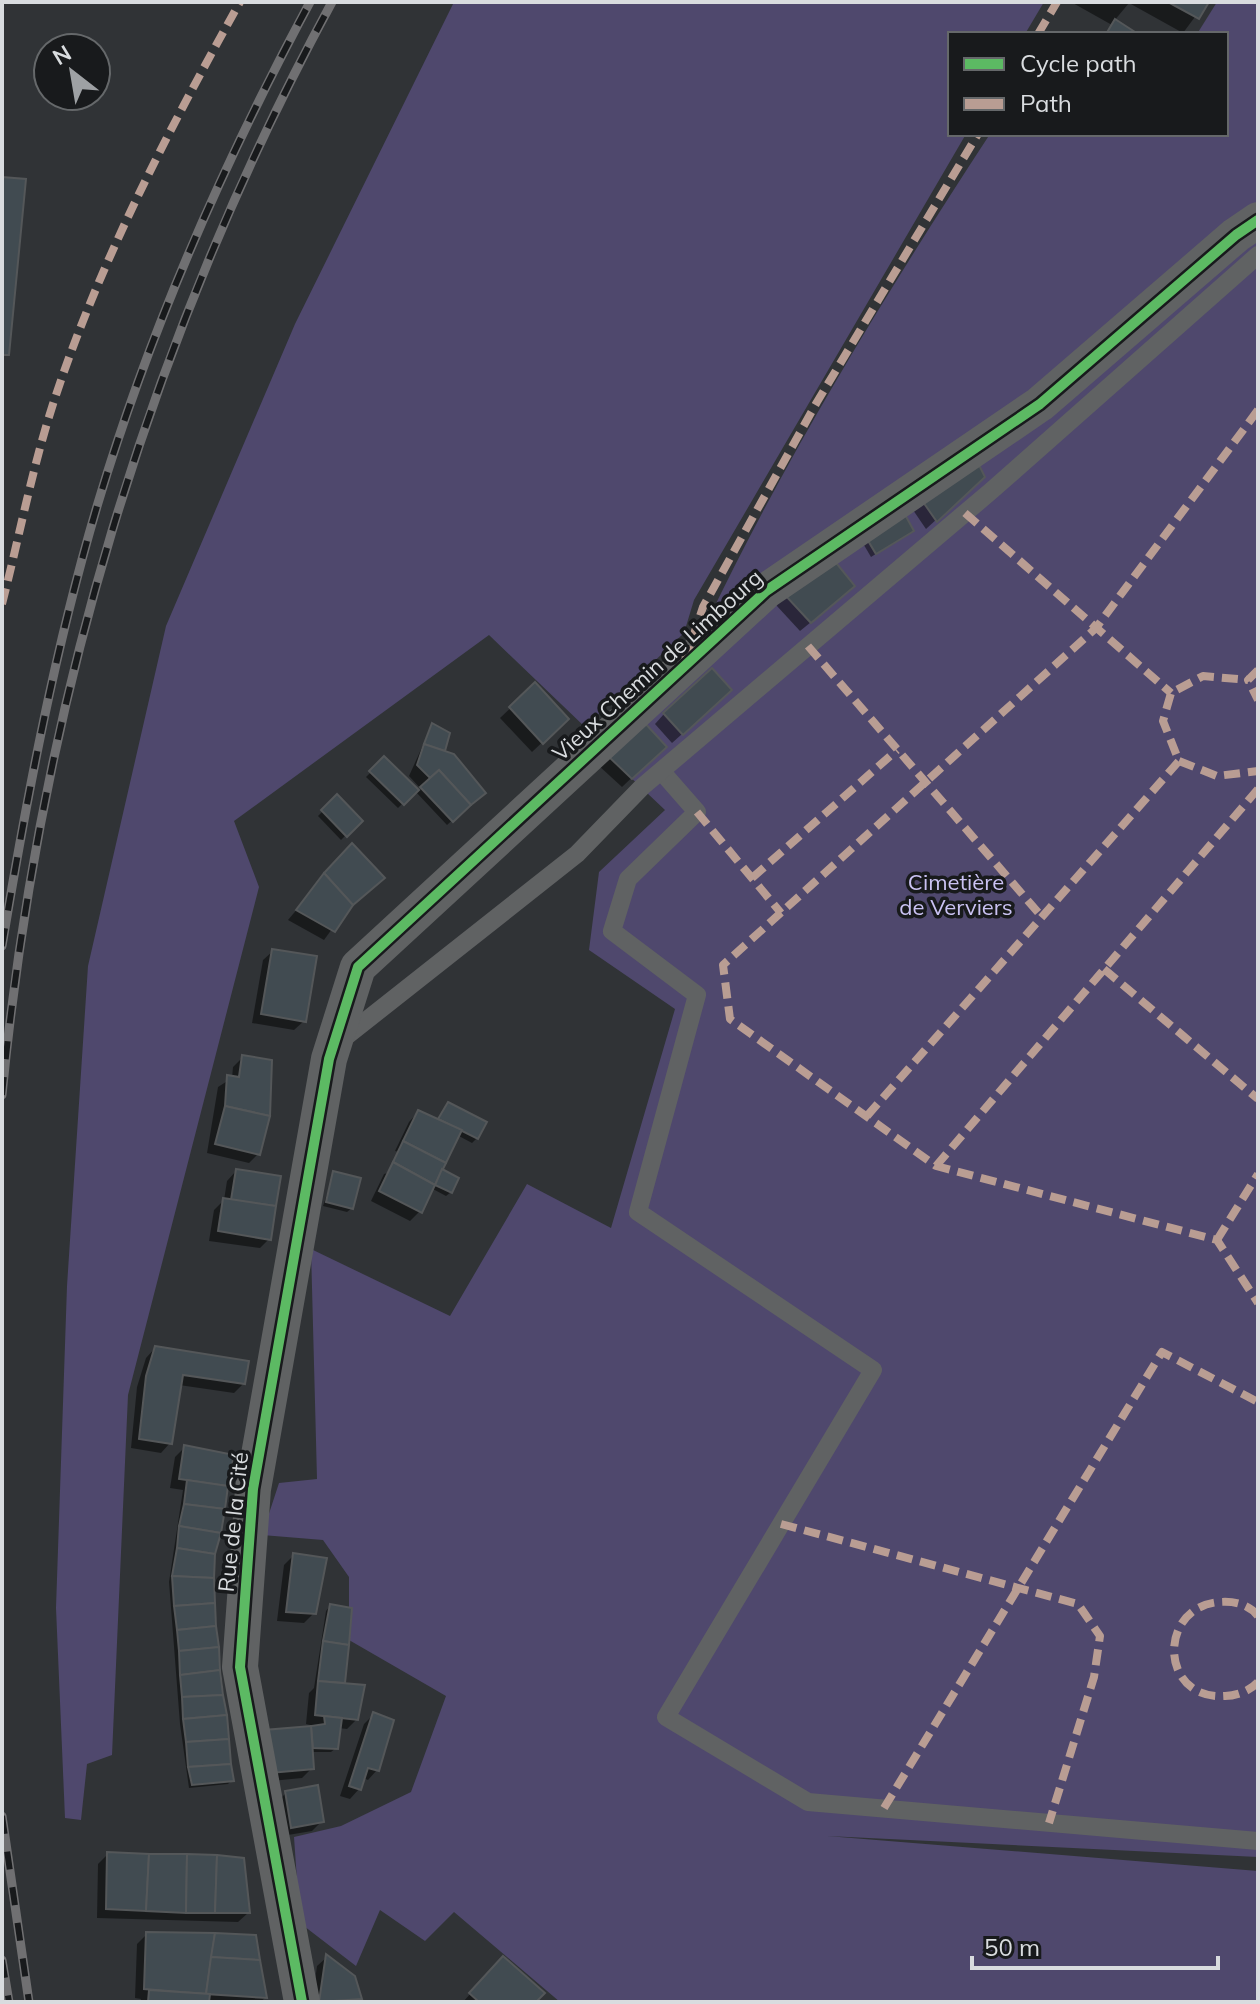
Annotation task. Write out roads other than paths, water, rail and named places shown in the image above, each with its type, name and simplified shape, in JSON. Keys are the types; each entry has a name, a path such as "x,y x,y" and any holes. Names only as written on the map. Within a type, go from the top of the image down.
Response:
{"street":[{"name":"Vieux Chemin de Limbourg","path":"334,1046 358,967 766,591 1040,404 1236,235 1258,220"},
{"name":"Rue de la Cité","path":"302,2002 240,1667 253,1489 334,1046"}],"lane":[{"path":"334,1046 577,854 642,787 991,491 1258,255"},
{"path":"662,772 697,812 628,879 612,931 697,995 638,1212 873,1370 666,1717 808,1802 1258,1841"}],"railway":[{"path":"2,946 55,667 98,503 119,438 191,247 248,123 310,2"},
{"path":"2,1095 19,952 43,810 74,670 112,532 156,396 208,262 267,131 332,2"},
{"path":"2,1816 29,2002"},
{"path":"2,1960 9,2002"}],"park label":[{"name":"Cimetière de Verviers","path":"956,894"}]}
